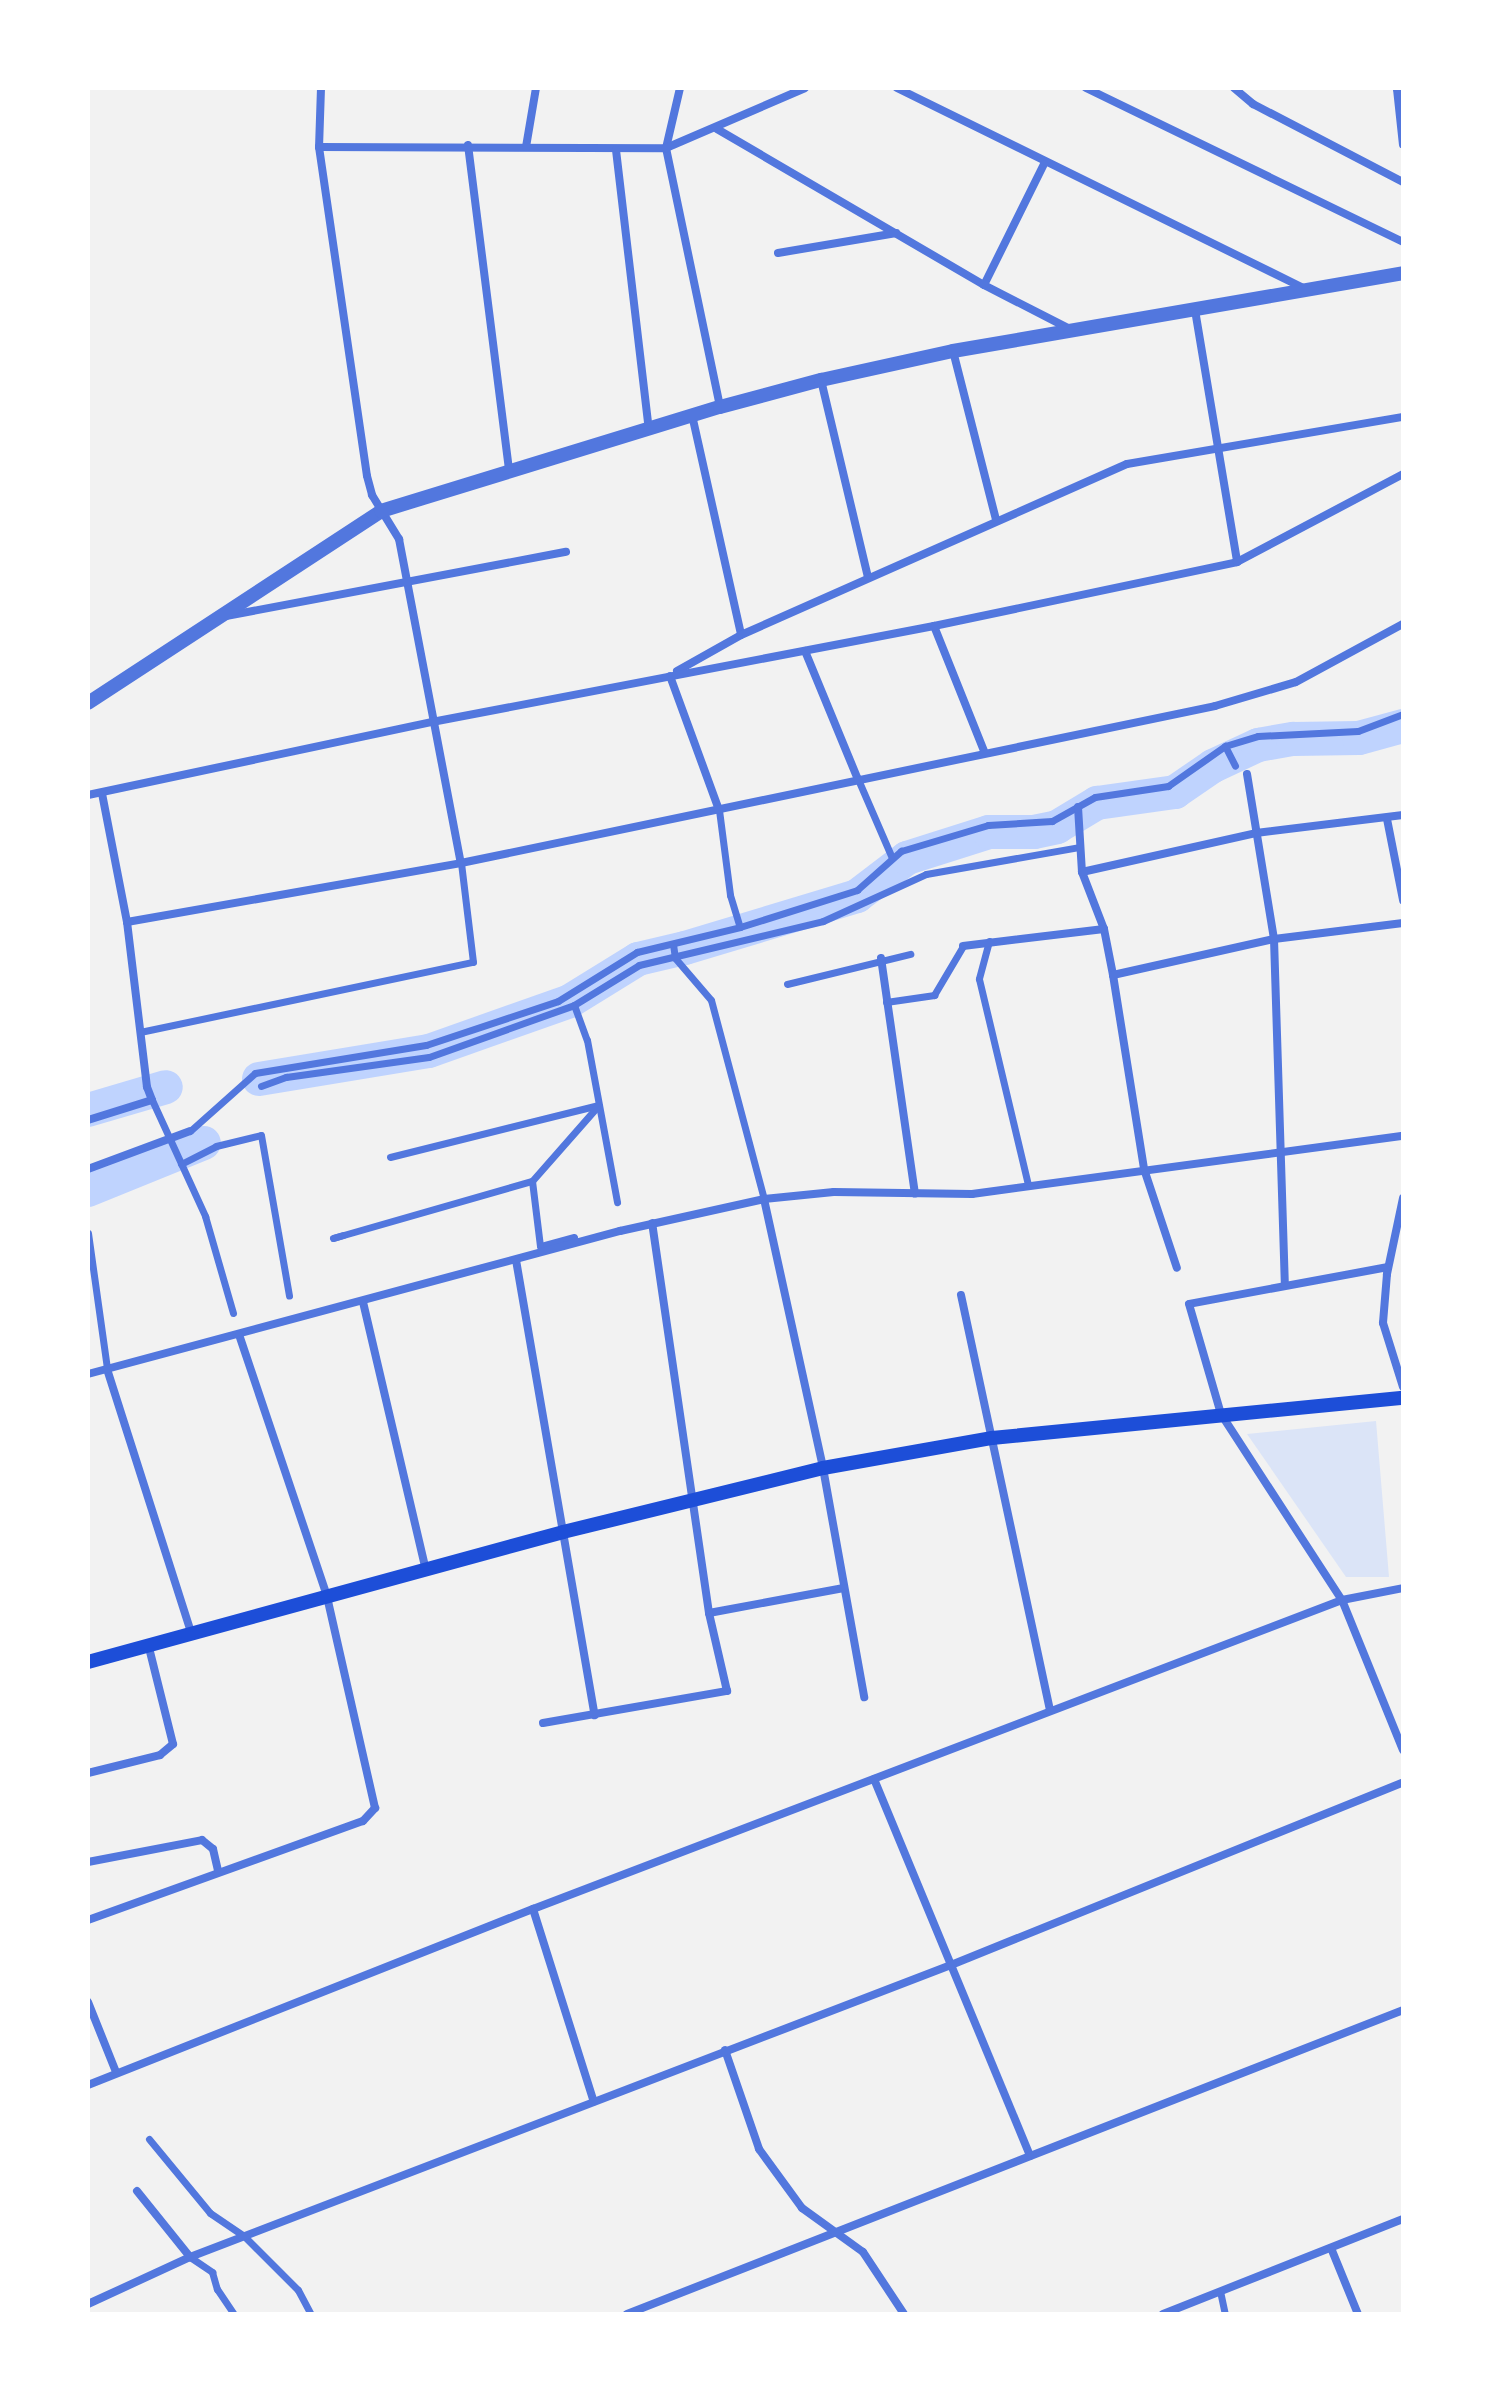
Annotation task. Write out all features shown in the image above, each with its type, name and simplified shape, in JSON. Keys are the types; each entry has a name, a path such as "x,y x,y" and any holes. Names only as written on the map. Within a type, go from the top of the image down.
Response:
{"main road":[{"path":"88,1662 563,1532 823,1468 992,1438 1403,1398"}],"street":[{"path":"140,1032 473,962 461,863 399,539 381,511 367,476 319,147 321,88"},
{"path":"526,147 536,88"},
{"path":"680,88 666,148 720,407"},
{"path":"319,147 468,145 616,150 666,148 717,129 805,88"},
{"path":"897,88 1044,164 1307,290"},
{"path":"1086,88 1403,242"},
{"path":"1234,88 1253,104 1403,182"},
{"path":"1400,88 1403,145"},
{"path":"717,129 984,285 1073,331"},
{"path":"468,145 509,471"},
{"path":"616,150 649,429"},
{"path":"984,285 1044,164"},
{"path":"778,253 897,233"},
{"path":"88,703 381,511 692,415 821,380 953,351 1403,273"},
{"path":"1195,310 1237,562"},
{"path":"953,351 996,520"},
{"path":"821,380 868,577"},
{"path":"692,415 741,635"},
{"path":"670,676 741,635 1127,464 1403,417"},
{"path":"88,795 432,722 934,626 1237,562 1403,474"},
{"path":"221,617 566,552"},
{"path":"127,922 461,863 1257,695 1296,682 1403,624"},
{"path":"934,626 984,751"},
{"path":"805,651 892,858"},
{"path":"670,676 719,810 730,895 739,924"},
{"path":"88,1169 171,1145 255,1073 426,1045 558,1001 637,952 740,927 857,890 901,851 988,825 1052,821 1095,797 1168,786 1225,746 1258,736 1358,731 1403,714"},
{"path":"1225,746 1235,766"},
{"path":"1247,774 1274,939 1285,1285"},
{"path":"102,793 127,922 147,1087 205,1216 233,1313"},
{"path":"1078,807 1082,872 1104,929 1144,1169 1177,1268"},
{"path":"1082,872 1256,833 1403,815"},
{"path":"1387,819 1403,900"},
{"path":"261,1086 286,1077 429,1057 574,1005 639,965 823,921 926,874 1079,847"},
{"path":"1113,975 1274,939 1403,923"},
{"path":"886,1002 934,995 963,946 1104,929"},
{"path":"989,941 979,979 1028,1185"},
{"path":"673,944 675,958 711,1000 764,1199 823,1468 864,1697"},
{"path":"787,984 881,958 910,954"},
{"path":"881,958 915,1194"},
{"path":"574,1005 587,1040 617,1202"},
{"path":"531,1010 536,1019"},
{"path":"285,1067 286,1077"},
{"path":"88,1120 152,1100"},
{"path":"390,1157 599,1105"},
{"path":"343,1235 532,1181 599,1105"},
{"path":"181,1164 216,1146 261,1135 289,1296"},
{"path":"88,1374 652,1223 764,1199 834,1192 972,1194 1282,1149 1403,1136"},
{"path":"532,1181 540,1246 574,1237"},
{"path":"1403,1198 1388,1267 1383,1323 1403,1387"},
{"path":"543,1723 727,1691 709,1613 652,1223"},
{"path":"88,1233 107,1369 191,1633"},
{"path":"516,1260 595,1715"},
{"path":"1388,1267 1189,1304 1221,1414 1342,1600 1402,1746"},
{"path":"961,1295 1050,1711"},
{"path":"363,1302 426,1570"},
{"path":"88,1920 363,1821 375,1808 327,1596 239,1335"},
{"path":"709,1613 844,1588"},
{"path":"88,2085 533,1909 1342,1600 1403,1588"},
{"path":"88,1773 160,1755 173,1744 148,1644"},
{"path":"874,1779 1030,2156"},
{"path":"88,2304 190,2257 951,1965 1403,1782"},
{"path":"88,1862 202,1840 213,1849 218,1871"},
{"path":"533,1909 594,2102"},
{"path":"88,2002 116,2072"},
{"path":"627,2314 1403,2010"},
{"path":"725,2050 759,2149 802,2208 863,2252 904,2314"},
{"path":"149,2139 210,2213 244,2236 298,2290 311,2314"},
{"path":"137,2191 190,2257 212,2272 217,2289 234,2314"},
{"path":"1163,2314 1403,2219"},
{"path":"1331,2248 1358,2314"},
{"path":"1220,2291 1225,2314"}],"shaded area":[{"path":"1376,1421 1389,1577 1346,1577 1247,1434"}],"waterway":[{"path":"259,1079 429,1051 570,1001 638,959 685,948 857,896 907,858 989,832 1034,832 1057,827 1097,803 1175,792 1213,766 1258,745 1293,739 1359,738 1403,726"},
{"path":"88,1110 166,1087"},
{"path":"88,1190 204,1143"}]}
